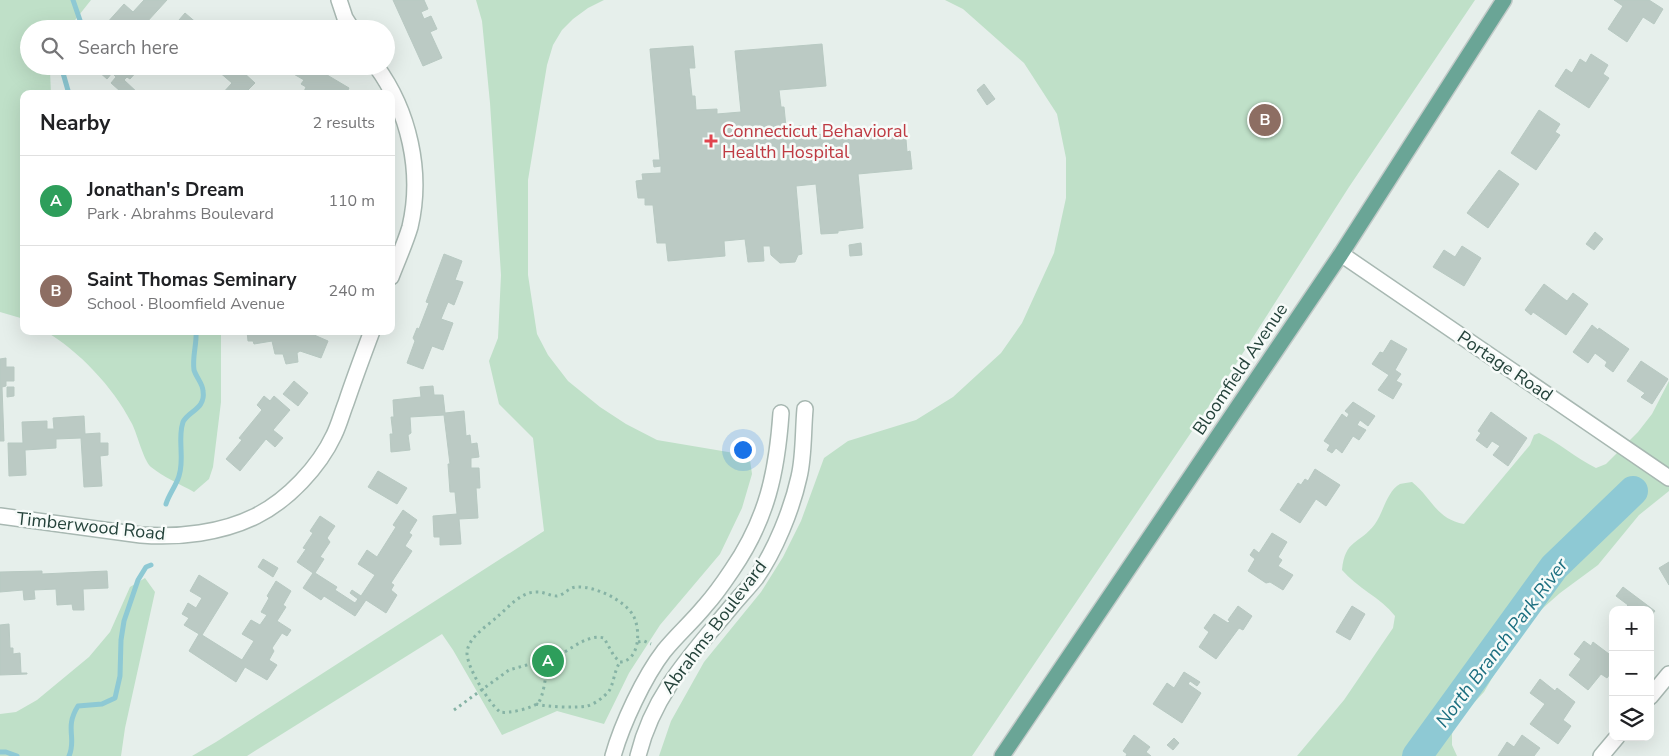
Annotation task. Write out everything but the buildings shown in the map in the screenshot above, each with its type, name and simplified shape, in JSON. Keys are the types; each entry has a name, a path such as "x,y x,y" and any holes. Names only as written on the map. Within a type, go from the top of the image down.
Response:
{"main road":[{"name":"Bloomfield Avenue","path":"1002,756 1341,254 1504,0"}],"street":[{"path":"339,0 346,20"},
{"path":"383,75 391,90"},
{"path":"395,98 411,145 415,175 410,227 395,266"},
{"name":"Portage Road","path":"1341,254 1669,478"},
{"name":"Timberwood Road","path":"0,516 141,535 162,536 208,532 256,516 300,482 322,455 334,435 371,335"},
{"name":"Abrahms Boulevard","path":"638,756 649,721 673,677 756,577 773,547 787,514 799,476 805,409"},
{"name":"Abrahms Boulevard","path":"613,756 623,725 650,672 663,653 706,606 734,568 757,527 768,496 778,455 781,413"},
{"path":"1651,696 1669,674"},
{"path":"1602,756 1614,741"}],"path":[{"path":"546,674 540,699 536,704 513,712 503,713 494,708 483,690 470,667 467,651 469,644 506,608 521,596 531,592 557,596 574,587 580,587 605,594 623,604 633,615 638,642 631,658 625,662 620,662"},
{"path":"561,654 590,638 604,638 614,656 620,662"},
{"path":"638,642 652,644"},
{"path":"544,646 555,647 561,654 562,664 552,674 546,674 538,670 534,663 535,652 544,646"},
{"path":"536,704 546,707 586,706 594,703 609,690 614,673 620,662"},
{"path":"454,710 509,670 534,663"}],"green space":[{"path":"0,0 91,0 75,20 20,20 20,75 50,75 51,90 20,90 20,318 0,312"},
{"path":"476,0 604,0 588,8 562,30 553,45 547,65 528,180 528,275 537,334 548,355 568,381 600,407 626,424 657,440 740,454 750,460 752,474 742,508 720,554 660,625 629,673 604,724 557,711 502,735 442,634 247,756 192,756 544,531 533,438 499,404 489,361 498,338 501,275 490,103 482,21"},
{"path":"945,0 1475,0 1349,187 1209,406 972,756 659,756 671,721 704,662 761,592 783,557 801,521 824,458 848,441 916,420 953,397 1001,353 1022,323 1054,253 1066,198 1066,158 1057,114 1024,63 963,9"},
{"path":"52,335 221,335 221,402 213,467 209,479 194,492 151,467 145,458 131,422 115,396 82,359"},
{"path":"1669,381 1669,491 1639,515 1598,565 1560,593 1534,616 1502,661 1484,692 1455,723 1452,745 1457,756 1297,756 1344,700 1393,628 1395,616 1389,609 1354,582 1342,570 1346,553 1375,524 1388,497 1396,487 1400,484 1412,482 1447,518 1464,524 1530,445 1534,435 1539,433 1596,468 1606,464 1638,432 1652,414"},
{"path":"145,578 155,592 125,728 121,756 0,756 0,714 16,712 37,700 89,657 110,632 130,587"}],"waterway":[{"path":"73,0 80,20"},
{"path":"64,75 68,90"},
{"path":"166,504 178,480 181,469 181,429 183,422 199,406 203,397 203,388 194,370 196,335"},
{"name":"North Branch Park River","path":"1417,756 1554,567 1633,491"},
{"path":"69,756 72,744 72,721 78,706 102,704 115,698 120,676 121,640 124,621 138,580 146,567 151,565"},
{"path":"0,752 17,756"}],"place":[{"name":"Saint Thomas Seminary","path":"1265,120"},
{"name":"Connecticut Behavioral Health Hospital","path":"711,141"},
{"name":"Jonathan's Dream","path":"548,661"}]}
